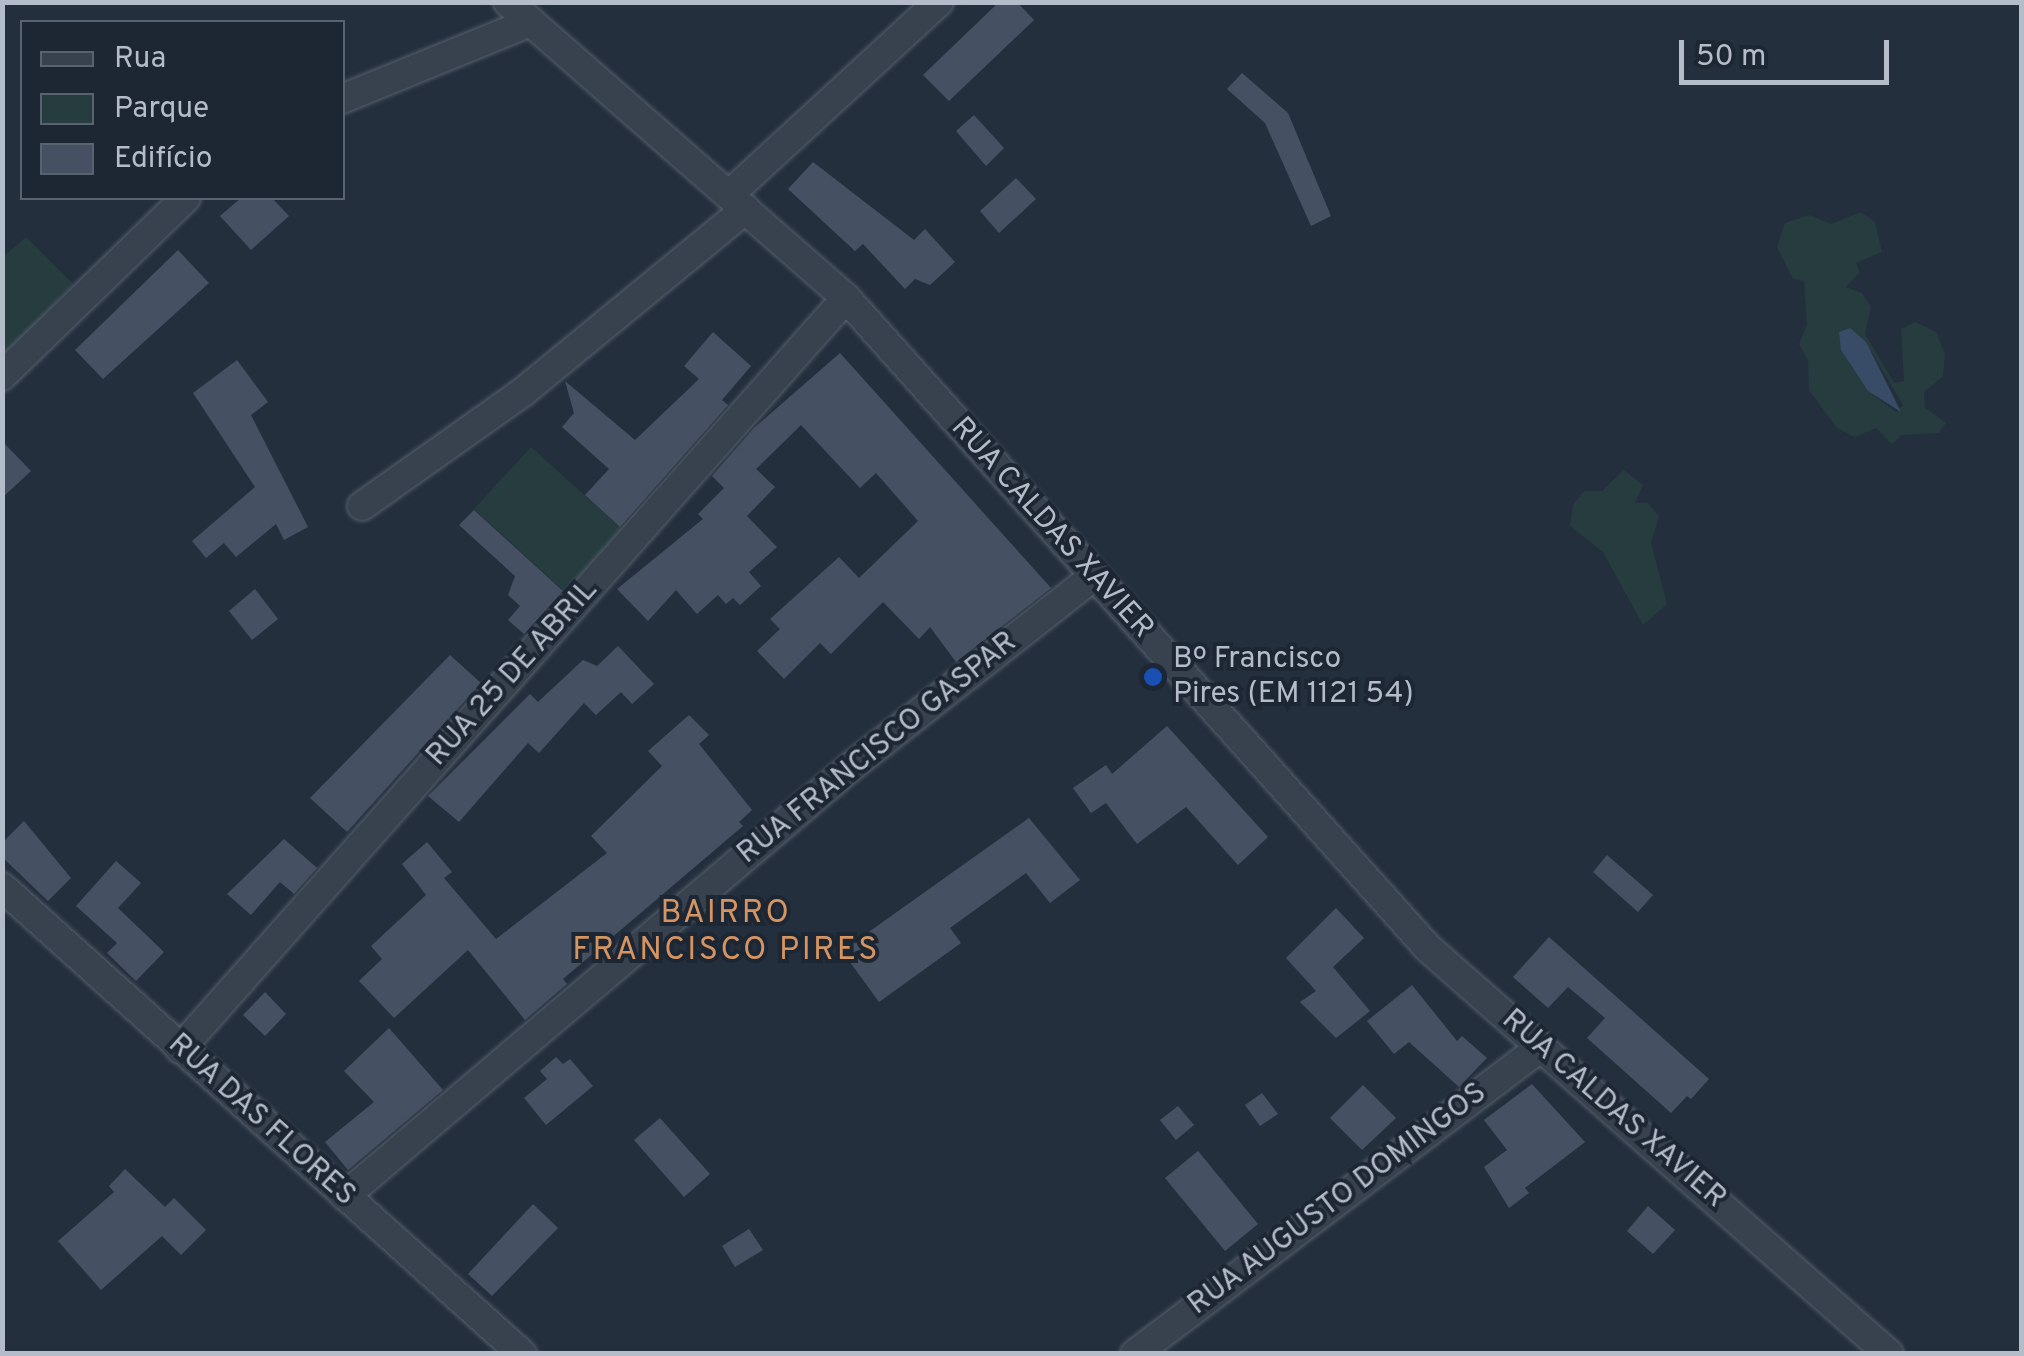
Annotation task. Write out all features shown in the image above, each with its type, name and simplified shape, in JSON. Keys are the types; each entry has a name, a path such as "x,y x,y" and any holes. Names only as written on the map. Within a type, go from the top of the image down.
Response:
{"street":[{"name":"RUA CALDAS XAVIER","path":"508,2 846,298 1428,948 1889,1354"},
{"path":"362,506 524,392 738,202 939,2"},
{"path":"345,98 531,22"},
{"path":"2,376 184,200"},
{"name":"RUA 25 DE ABRIL","path":"180,1050 846,298"},
{"name":"RUA FRANCISCO GASPAR","path":"345,1196 852,766 1092,577"},
{"name":"RUA DAS FLORES","path":"2,888 522,1354"},
{"name":"RUA AUGUSTO DOMINGOS","path":"1136,1354 1540,1047"}],"green space":[{"path":"1861,212 1875,222 1882,252 1856,263 1860,272 1846,287 1862,293 1871,307 1865,334 1894,383 1904,381 1901,329 1915,322 1936,332 1945,354 1943,376 1924,392 1925,408 1946,423 1939,433 1902,435 1892,444 1876,428 1855,437 1837,428 1809,390 1808,360 1799,344 1807,324 1804,281 1793,279 1777,247 1785,223 1809,215 1831,224","holes":["1870,349 1903,405 1896,412 1868,391 1847,355"]},
{"path":"26,237 73,284 3,358 2,258"},
{"path":"531,447 622,529 565,592 474,509"},
{"path":"1624,470 1643,485 1635,503 1648,503 1659,516 1651,543 1667,604 1643,625 1603,552 1570,526 1573,505 1584,491 1602,491"}],"water":[{"path":"1850,328 1866,342 1901,412 1868,391 1841,350 1839,332"}],"building":[{"path":"999,2 1017,2 1034,20 949,101 923,75"},
{"path":"1242,73 1288,113 1331,216 1311,226 1265,123 1227,89"},
{"path":"974,115 1004,148 986,166 956,131"},
{"path":"813,162 914,240 925,229 955,262 930,285 915,279 905,289 863,244 855,251 788,189"},
{"path":"1016,178 1036,199 999,233 980,211"},
{"path":"239,200 274,200 289,216 251,250 220,216"},
{"path":"178,250 209,283 103,379 75,350"},
{"path":"713,332 751,366 722,400 728,405 620,527 585,495 609,469 562,427 574,413 565,381 635,440 699,379 684,366"},
{"path":"840,353 1051,588 956,662 930,627 919,639 883,602 831,654 820,643 784,679 757,651 780,629 770,619 839,557 859,578 918,521 876,473 860,488 801,425 756,469 775,487 747,516 777,547 749,572 761,586 740,605 733,598 726,604 718,595 697,614 676,590 648,621 617,589 703,519 698,514 724,488 712,476 754,428"},
{"path":"237,360 268,402 251,415 308,527 284,540 276,524 236,557 224,543 206,558 192,541 255,487 193,393"},
{"path":"2,441 31,471 2,498"},
{"path":"474,510 563,591 524,634 508,620 520,606 508,595 515,576 459,525"},
{"path":"255,589 278,619 252,640 229,611"},
{"path":"618,646 654,684 632,704 621,692 596,715 584,703 539,753 528,743 459,822 428,796 530,694 538,702 583,660 597,666"},
{"path":"450,655 481,683 347,832 310,798"},
{"path":"689,715 709,735 699,744 752,810 739,822 743,826 563,979 567,984 525,1020 468,950 394,1018 359,981 382,959 371,946 426,895 402,864 427,842 452,872 444,878 496,939 607,853 591,836 662,766 648,751"},
{"path":"1167,726 1268,837 1238,865 1186,807 1137,844 1106,803 1091,813 1073,788 1106,765 1112,774"},
{"path":"1029,818 1080,880 1050,903 1026,873 950,928 961,943 879,1002 842,951"},
{"path":"24,821 71,878 48,901 2,857 2,843"},
{"path":"284,839 317,868 294,894 280,882 251,915 227,894"},
{"path":"1607,855 1653,895 1638,912 1593,872"},
{"path":"116,861 141,883 118,908 164,952 136,981 107,953 117,943 76,906"},
{"path":"1336,908 1364,938 1333,967 1370,1011 1336,1038 1300,1002 1316,991 1286,958"},
{"path":"1549,937 1709,1079 1691,1099 1687,1096 1671,1113 1587,1038 1605,1018 1568,987 1548,1008 1513,977"},
{"path":"1412,985 1457,1041 1462,1036 1487,1058 1459,1087 1409,1042 1394,1054 1367,1021"},
{"path":"265,992 286,1014 265,1036 243,1015"},
{"path":"389,1028 443,1090 348,1170 325,1142 374,1102 344,1071"},
{"path":"556,1057 563,1064 570,1059 593,1086 546,1125 524,1098 547,1079 540,1071"},
{"path":"1532,1084 1585,1142 1525,1188 1529,1193 1509,1208 1484,1167 1507,1150 1484,1120"},
{"path":"1363,1085 1396,1118 1362,1150 1330,1118"},
{"path":"1262,1093 1278,1114 1260,1126 1245,1105"},
{"path":"1178,1106 1194,1125 1176,1140 1160,1120"},
{"path":"660,1118 710,1174 684,1197 634,1140"},
{"path":"1198,1151 1258,1224 1225,1251 1165,1178"},
{"path":"125,1169 165,1207 174,1198 206,1230 181,1255 162,1236 101,1290 58,1241 114,1192 109,1186"},
{"path":"533,1204 558,1228 492,1296 468,1274"},
{"path":"1648,1206 1675,1230 1653,1254 1627,1231"},
{"path":"749,1229 763,1250 735,1267 722,1246"}],"place":[{"name":"Bº Francisco Pires (EM 1121 54)","path":"1153,677"}],"district":[{"name":"BAIRRO FRANCISCO PIRES","path":"726,934"}]}
